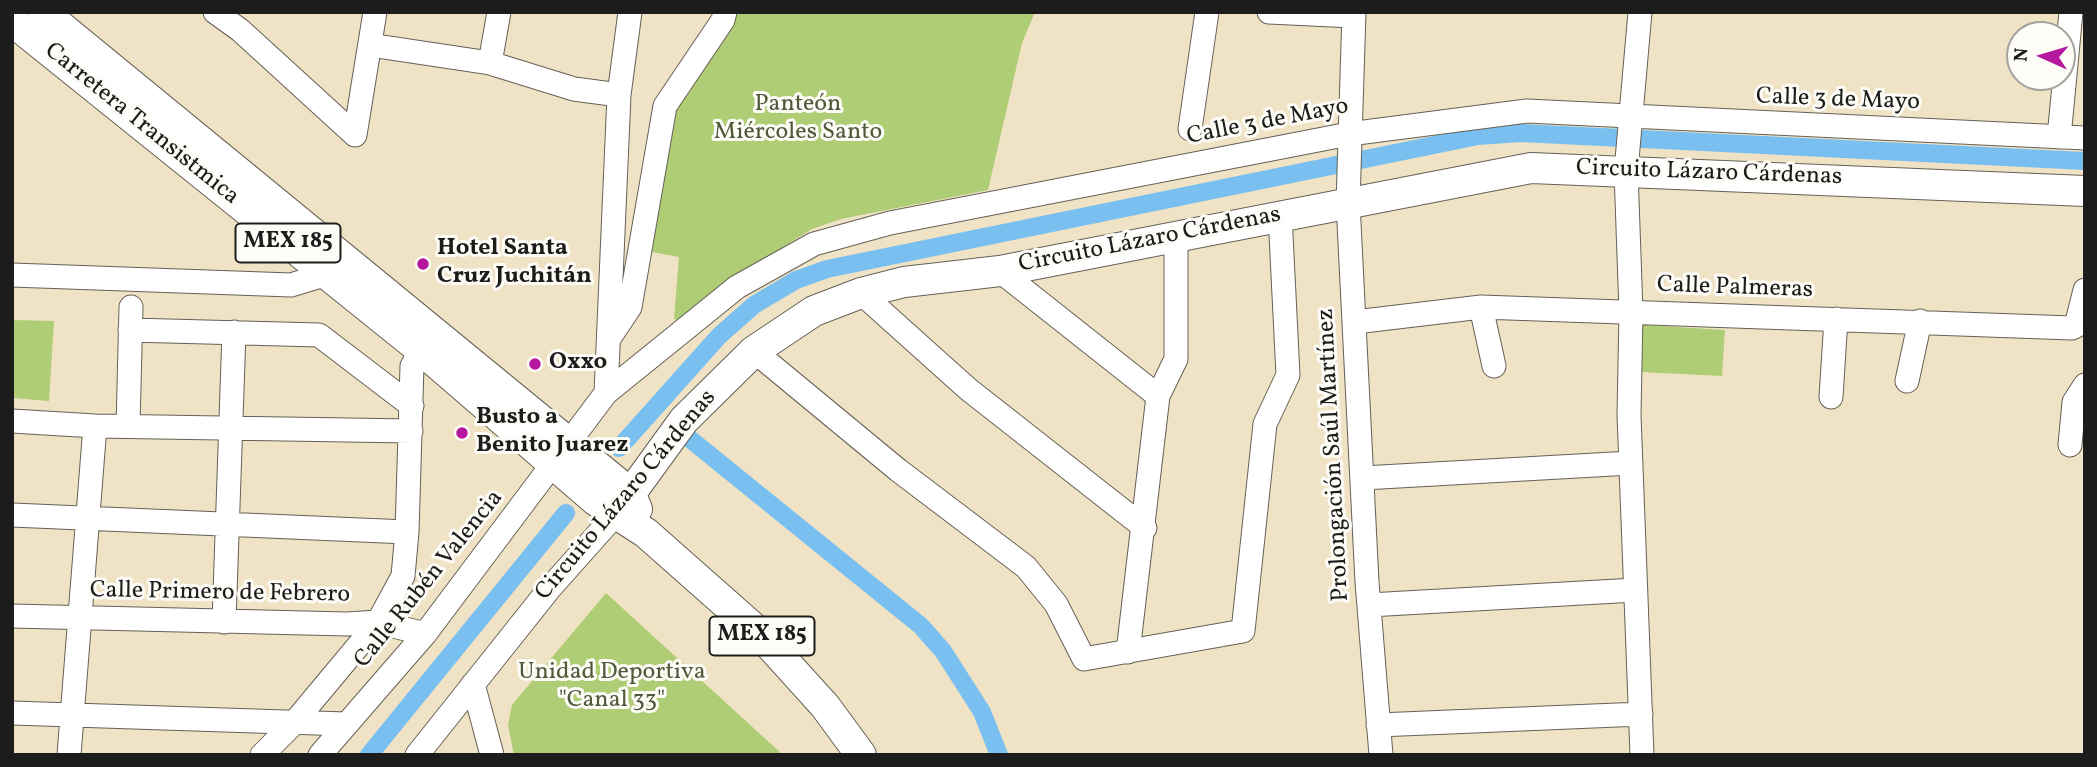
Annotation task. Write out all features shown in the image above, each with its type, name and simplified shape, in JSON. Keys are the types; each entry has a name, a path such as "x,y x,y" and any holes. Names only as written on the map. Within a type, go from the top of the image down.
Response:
{"main road":[{"name":"Carretera Transistmica","path":"12,21 59,28 564,457"},
{"name":"Carretera Transistmica","path":"59,28 327,274 426,341"},
{"name":"Circuito Lázaro Cárdenas","path":"613,497 754,351 814,311 860,293 904,282 1000,271 1280,215 1348,190 1531,168 1627,165 2085,191"},
{"name":"MEX 185","path":"564,457 613,497 646,533 758,632 825,706 861,755"}],"street":[{"path":"215,12 242,21 355,135 375,12"},
{"path":"490,63 499,12"},
{"path":"606,393 619,95 630,12"},
{"path":"610,337 630,307 665,106 723,20 725,12"},
{"path":"1190,129 1207,12"},
{"path":"1269,12 1354,14"},
{"path":"1640,12 1627,165 1631,463 1642,755"},
{"path":"2059,137 2071,12"},
{"name":"Prolongación Saúl Martínez","path":"1354,14 1348,190 1368,605 1381,755"},
{"path":"370,45 490,63 574,89 619,95"},
{"name":"Calle 3 de Mayo","path":"564,457 606,393 737,287 814,244 890,223 1527,111 1630,123 2085,138"},
{"path":"754,351 898,470 1026,567 1056,604 1084,659 1243,631 1265,424 1288,375 1280,215"},
{"path":"1128,652 1145,528 1158,396 1175,359 1176,234"},
{"path":"1000,271 1158,396"},
{"path":"12,275 292,285 327,274"},
{"name":"Calle Palmeras","path":"1355,322 1481,307 2072,328 2076,326 2085,290"},
{"path":"860,293 968,389 1145,528"},
{"path":"1481,307 1493,366"},
{"path":"128,426 130,319 234,332 319,335 412,406"},
{"path":"1831,397 1836,319"},
{"path":"1907,381 1920,321"},
{"path":"224,622 233,428 234,332"},
{"path":"262,755 293,724 378,622 403,576 407,532 412,366 426,341"},
{"path":"2070,445 2074,402 2085,385"},
{"path":"12,421 95,426 411,431"},
{"path":"69,755 95,426"},
{"name":"Calle Rubén Valencia","path":"320,755 425,634 564,457"},
{"path":"1363,478 1631,463"},
{"name":"Circuito Lázaro Cárdenas","path":"417,755 550,588 613,497"},
{"path":"12,515 407,532"},
{"path":"1368,605 1635,590"},
{"name":"Calle Primero de Febrero","path":"12,616 224,622 378,622 425,634"},
{"path":"473,684 492,755"},
{"path":"12,713 346,724"},
{"path":"1378,725 1641,714"}],"green space":[{"name":"Panteón Miércoles Santo","path":"731,12 1035,12 1022,43 988,190 841,219 812,229 767,257 683,321 674,319 679,257 647,251 673,115"},
{"path":"12,320 54,321 49,401 12,398"},
{"path":"1643,325 1725,330 1722,376 1641,372"},
{"name":"Unidad Deportiva \"Canal 33\"","path":"606,593 783,755 514,755 508,725 512,705"}],"waterway":[{"path":"619,448 719,336 754,305 796,280 827,269 1478,136 1521,133 2085,161"},
{"path":"690,439 921,626 943,651 982,712 999,755"},
{"path":"369,755 566,513"}],"place":[{"name":"Hotel Santa Cruz Juchitán","path":"423,264"},
{"name":"Oxxo","path":"535,364"},
{"name":"Busto a Benito Juarez","path":"462,433"}]}
